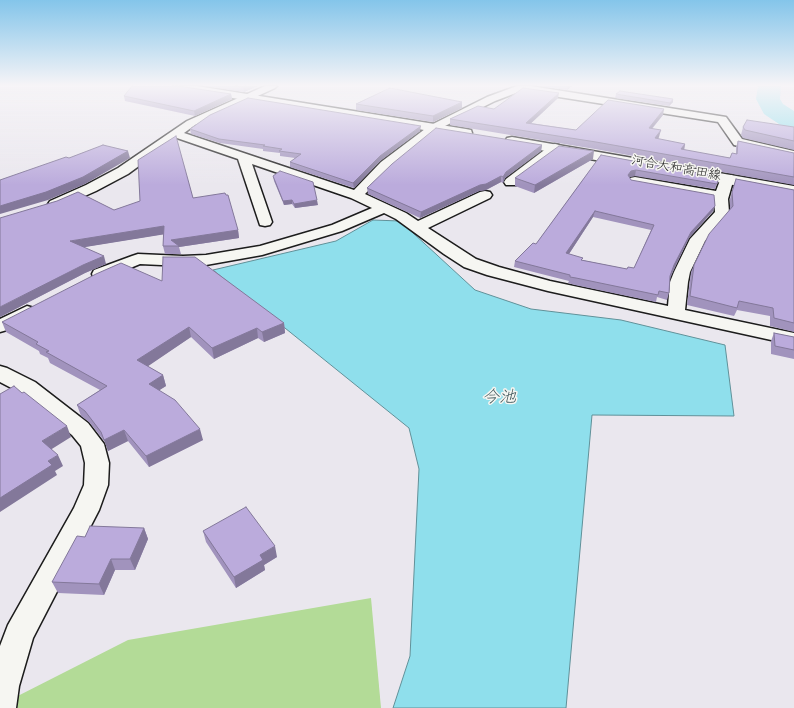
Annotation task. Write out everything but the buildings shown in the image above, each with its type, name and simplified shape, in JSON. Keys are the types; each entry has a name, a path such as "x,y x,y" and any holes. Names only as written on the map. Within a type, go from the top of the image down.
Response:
{"main road":[{"path":"380,119 479,135"},
{"name":"河合大和高田線","path":"502,139 794,191"}],"street":[{"path":"40,208 66,199 123,171 198,119"},
{"path":"356,195 386,165 433,128 451,119"},
{"path":"722,119 738,142 794,155"},
{"path":"176,134 356,195 384,208 418,227 450,251 470,263 493,271 548,286 794,339"},
{"path":"511,182 555,148"},
{"path":"244,158 265,222"},
{"path":"676,313 679,282 682,272 698,238 722,212 722,196 727,178"},
{"path":"635,181 722,196"},
{"path":"418,227 485,195"},
{"path":"85,281 138,259 183,261 206,260 262,250 336,228 384,208"},
{"path":"0,326 8,313 44,303"},
{"path":"0,372 27,388 80,429 92,444 97,463 96,485 86,510 19,635 3,686 0,707"}],"green space":[{"path":"371,598 381,708 0,708 0,705 128,640"}],"water":[{"name":"今池","path":"373,220 400,221 475,290 531,309 621,320 725,345 734,416 592,415 566,708 393,708 410,656 419,469 409,428 213,270 336,241"}],"waterway":[{"path":"789,119 794,122"}]}
